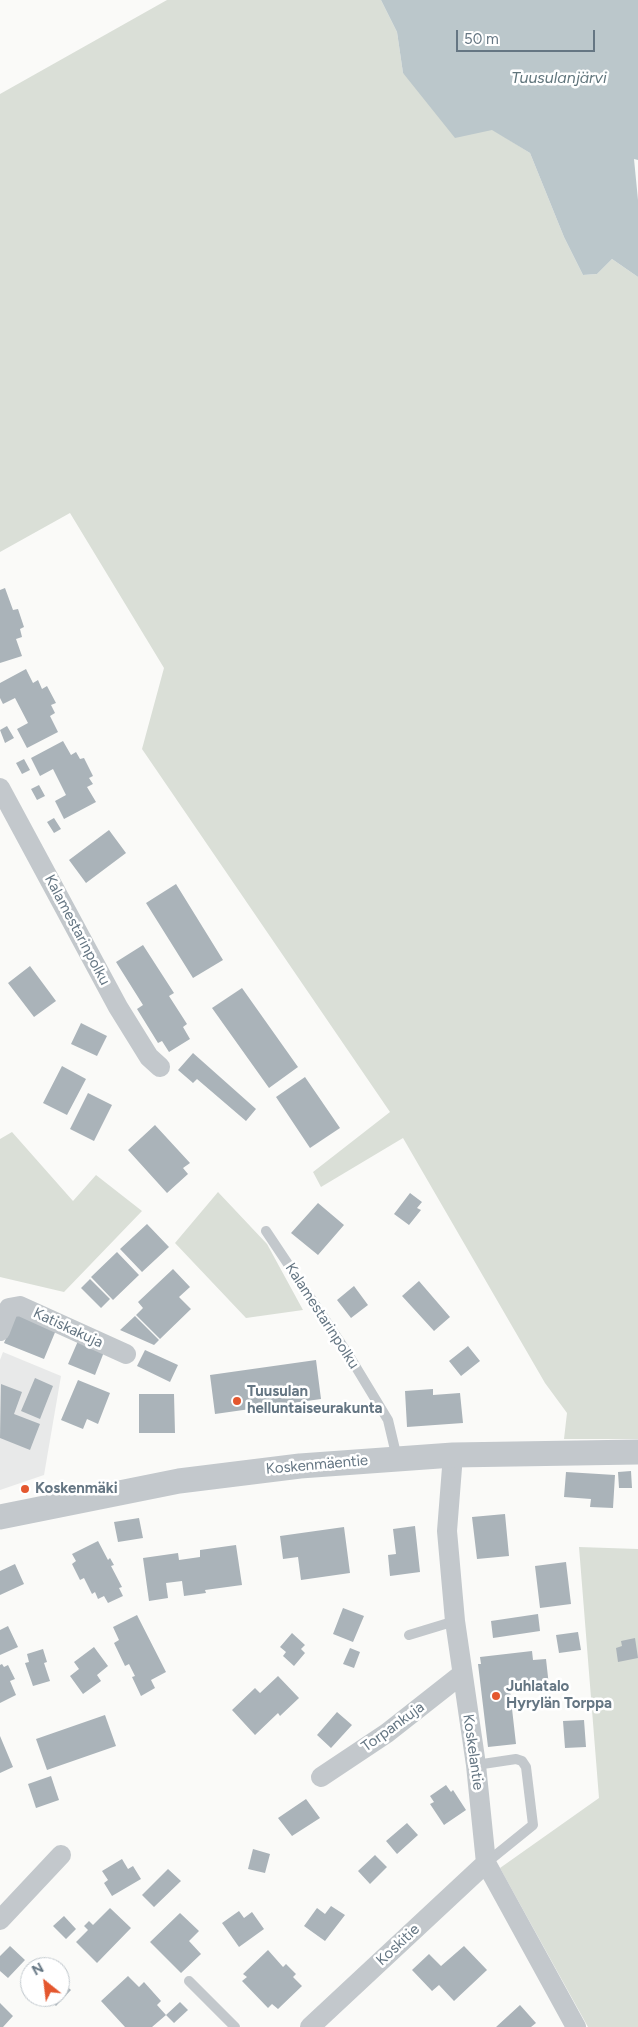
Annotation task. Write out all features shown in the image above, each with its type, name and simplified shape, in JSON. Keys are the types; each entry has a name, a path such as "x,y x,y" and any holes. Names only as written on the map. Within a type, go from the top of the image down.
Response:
{"street":[{"name":"Kalamestarinpolku","path":"0,788 118,1007 150,1057 160,1067"},
{"name":"Katiskakuja","path":"0,1331 9,1308 20,1306 126,1354"},
{"name":"Koskenmäentie","path":"0,1517 188,1480 300,1466 397,1458 638,1452"},
{"name":"Koskelantie","path":"453,1456 447,1531 455,1620 476,1765 486,1863 576,2027"},
{"name":"Torpankuja","path":"321,1777 387,1733 462,1674"},
{"path":"0,1920 61,1855"},
{"name":"Koskitie","path":"310,2027 486,1863"}],"lane":[{"name":"Kalamestarinpolku","path":"266,1231 348,1354 388,1420 397,1458"},
{"path":"409,1635 455,1620"},
{"path":"476,1765 516,1759 522,1761 526,1766 533,1825 486,1863"},
{"path":"189,1981 235,2027"}],"shaded area":[{"path":"167,0 381,0 397,32 403,73 530,153 564,237 583,275 597,274 612,259 638,277 638,1439 564,1439 567,1413 545,1383 403,1138 321,1187 313,1172 390,1112 142,749 164,668 70,513 0,552 0,94"},
{"path":"12,1132 73,1201 96,1175 142,1211 64,1292 0,1277 0,1139"},
{"path":"218,1192 267,1244 303,1310 246,1318 175,1243"},
{"path":"3,1352 61,1376 44,1475 0,1490 0,1360"},
{"path":"579,1547 638,1549 638,2027 588,2027 500,1868 599,1798"}],"water":[{"name":"Tuusulanjärvi","path":"381,0 638,0 638,160 634,159 638,200 638,277 612,259 597,274 583,275 564,237 530,153 492,130 455,138 403,73 397,32"}],"building":[{"path":"5,588 13,610 18,609 24,627 20,629 22,637 16,639 22,656 0,663 0,590"},
{"path":"26,669 33,683 38,680 42,689 47,686 56,703 51,705 55,713 50,716 58,732 27,748 17,729 28,723 15,698 3,704 0,698 0,683"},
{"path":"7,726 14,738 5,743 0,730"},
{"path":"63,741 71,755 76,752 80,759 84,758 93,776 89,778 93,784 87,787 96,802 64,819 55,801 66,795 53,769 40,776 31,758"},
{"path":"24,759 30,770 22,774 16,763"},
{"path":"39,785 45,796 37,800 31,789"},
{"path":"54,818 61,829 54,833 47,822"},
{"path":"109,830 126,853 86,883 69,860"},
{"path":"176,884 223,960 193,978 146,903"},
{"path":"143,945 174,993 169,996 187,1024 183,1027 190,1039 169,1052 162,1041 158,1043 137,1009 143,1005 116,962"},
{"path":"30,966 56,1001 34,1017 8,983"},
{"path":"242,988 298,1067 269,1088 212,1008"},
{"path":"81,1023 107,1036 97,1056 71,1044"},
{"path":"193,1053 256,1109 246,1121 197,1079 193,1083 178,1070"},
{"path":"62,1066 86,1079 67,1115 43,1103"},
{"path":"305,1077 340,1128 310,1148 276,1097"},
{"path":"88,1093 112,1105 94,1141 70,1129"},
{"path":"155,1125 190,1163 183,1168 188,1174 167,1193 128,1150"},
{"path":"410,1193 422,1202 417,1208 421,1210 409,1225 394,1214"},
{"path":"318,1203 344,1225 318,1255 291,1233"},
{"path":"147,1224 169,1247 142,1272 120,1249"},
{"path":"117,1252 139,1275 113,1300 91,1277"},
{"path":"173,1269 190,1287 179,1297 191,1309 160,1339 136,1315 143,1308 138,1302"},
{"path":"90,1279 110,1299 101,1308 81,1288"},
{"path":"419,1281 450,1317 434,1331 402,1296"},
{"path":"354,1286 368,1305 351,1318 337,1300"},
{"path":"16,1314 56,1330 44,1359 4,1343"},
{"path":"135,1316 159,1340 154,1345 120,1330"},
{"path":"78,1341 104,1352 95,1375 68,1364"},
{"path":"468,1346 480,1361 461,1376 449,1361"},
{"path":"145,1350 178,1365 170,1382 137,1366"},
{"path":"316,1360 321,1399 215,1414 210,1375"},
{"path":"35,1378 53,1386 40,1419 21,1411"},
{"path":"78,1380 110,1393 98,1424 87,1419 83,1429 61,1420"},
{"path":"1,1384 22,1392 14,1414 40,1424 30,1450 0,1438"},
{"path":"433,1389 433,1395 460,1393 463,1423 407,1427 405,1391"},
{"path":"139,1394 174,1394 175,1433 139,1433"},
{"path":"631,1471 632,1488 619,1488 618,1472"},
{"path":"566,1472 615,1475 613,1508 590,1507 591,1499 564,1497"},
{"path":"505,1514 509,1556 477,1559 472,1517"},
{"path":"139,1518 143,1538 118,1542 114,1522"},
{"path":"415,1526 420,1572 390,1576 388,1555 396,1554 393,1529"},
{"path":"344,1527 350,1573 301,1580 298,1557 283,1559 280,1536"},
{"path":"98,1541 108,1560 110,1558 114,1565 111,1566 122,1587 119,1588 123,1596 108,1603 104,1596 98,1599 95,1592 92,1594 84,1578 80,1580 72,1564 76,1561 72,1554"},
{"path":"236,1545 242,1585 205,1590 206,1593 184,1596 182,1581 166,1583 168,1598 149,1601 143,1558 178,1553 179,1560 200,1557 200,1550"},
{"path":"566,1562 571,1604 540,1608 535,1566"},
{"path":"15,1564 24,1584 0,1595 0,1571"},
{"path":"343,1608 364,1616 353,1642 333,1634"},
{"path":"538,1614 540,1631 493,1638 491,1621"},
{"path":"137,1615 166,1672 151,1680 155,1688 141,1696 132,1677 135,1676 129,1664 125,1666 114,1643 119,1640 113,1627"},
{"path":"8,1626 18,1647 0,1655 0,1630"},
{"path":"578,1632 581,1650 559,1653 556,1635"},
{"path":"292,1633 305,1645 301,1649 305,1653 294,1666 283,1656 286,1652 280,1647"},
{"path":"635,1638 638,1658 618,1662 616,1648 622,1646 621,1641"},
{"path":"94,1647 108,1666 97,1675 101,1681 83,1694 70,1676 79,1669 74,1662"},
{"path":"350,1648 360,1652 354,1668 343,1664"},
{"path":"43,1649 47,1662 44,1663 50,1681 33,1686 25,1663 29,1662 27,1654"},
{"name":"Juhlatalo Hyrylän Torppa","path":"532,1651 533,1660 546,1659 549,1686 510,1691 516,1744 488,1747 478,1664 481,1664 480,1657"},
{"path":"2,1664 4,1667 8,1665 15,1679 10,1681 16,1695 0,1703 0,1665"},
{"path":"278,1676 299,1698 280,1716 278,1713 255,1735 232,1710 255,1688 260,1693"},
{"path":"337,1712 352,1725 331,1748 317,1735"},
{"path":"105,1715 116,1746 47,1770 36,1739"},
{"path":"584,1720 586,1747 565,1748 563,1721"},
{"path":"0,1736 13,1767 0,1773"},
{"path":"51,1776 59,1800 36,1808 28,1784"},
{"path":"446,1785 451,1792 453,1790 466,1810 444,1825 430,1804 434,1802 430,1796"},
{"path":"306,1799 320,1818 292,1836 278,1818"},
{"path":"407,1823 418,1835 397,1854 386,1841"},
{"path":"253,1849 270,1854 265,1873 248,1869"},
{"path":"375,1855 387,1867 370,1884 358,1871"},
{"path":"122,1859 128,1869 133,1866 141,1879 112,1896 104,1883 108,1880 102,1871"},
{"path":"168,1869 181,1881 154,1907 142,1895"},
{"path":"331,1906 345,1915 325,1941 304,1926 317,1908 325,1914"},
{"path":"110,1908 131,1928 97,1963 76,1942 88,1930 84,1926 89,1921 93,1925"},
{"path":"239,1911 244,1918 252,1912 264,1929 239,1947 222,1923"},
{"path":"180,1913 199,1931 189,1941 201,1954 181,1973 150,1942"},
{"path":"64,1916 76,1929 66,1939 53,1926"},
{"path":"10,1946 22,1957 20,1957 20,1965 8,1978 0,1971 0,1956"},
{"path":"464,1946 487,1970 454,2001 439,1985 432,1991 412,1970 429,1954 441,1966"},
{"path":"268,1950 283,1967 286,1964 296,1974 293,1977 302,1986 278,2009 272,2004 268,2008 242,1981 247,1977 243,1974"},
{"path":"128,1976 139,1987 144,1982 161,2001 157,2005 166,2015 152,2027 125,2027 101,2001"},
{"path":"180,2002 188,2010 174,2023 166,2015"},
{"path":"0,2003 13,2016 3,2027 0,2027"},
{"path":"520,2005 536,2023 531,2027 496,2027"}],"place":[{"name":"Tuusulan helluntaiseurakunta","path":"237,1401"},
{"name":"Koskenmäki","path":"25,1489"},
{"name":"Juhlatalo Hyrylän Torppa","path":"496,1696"}]}
